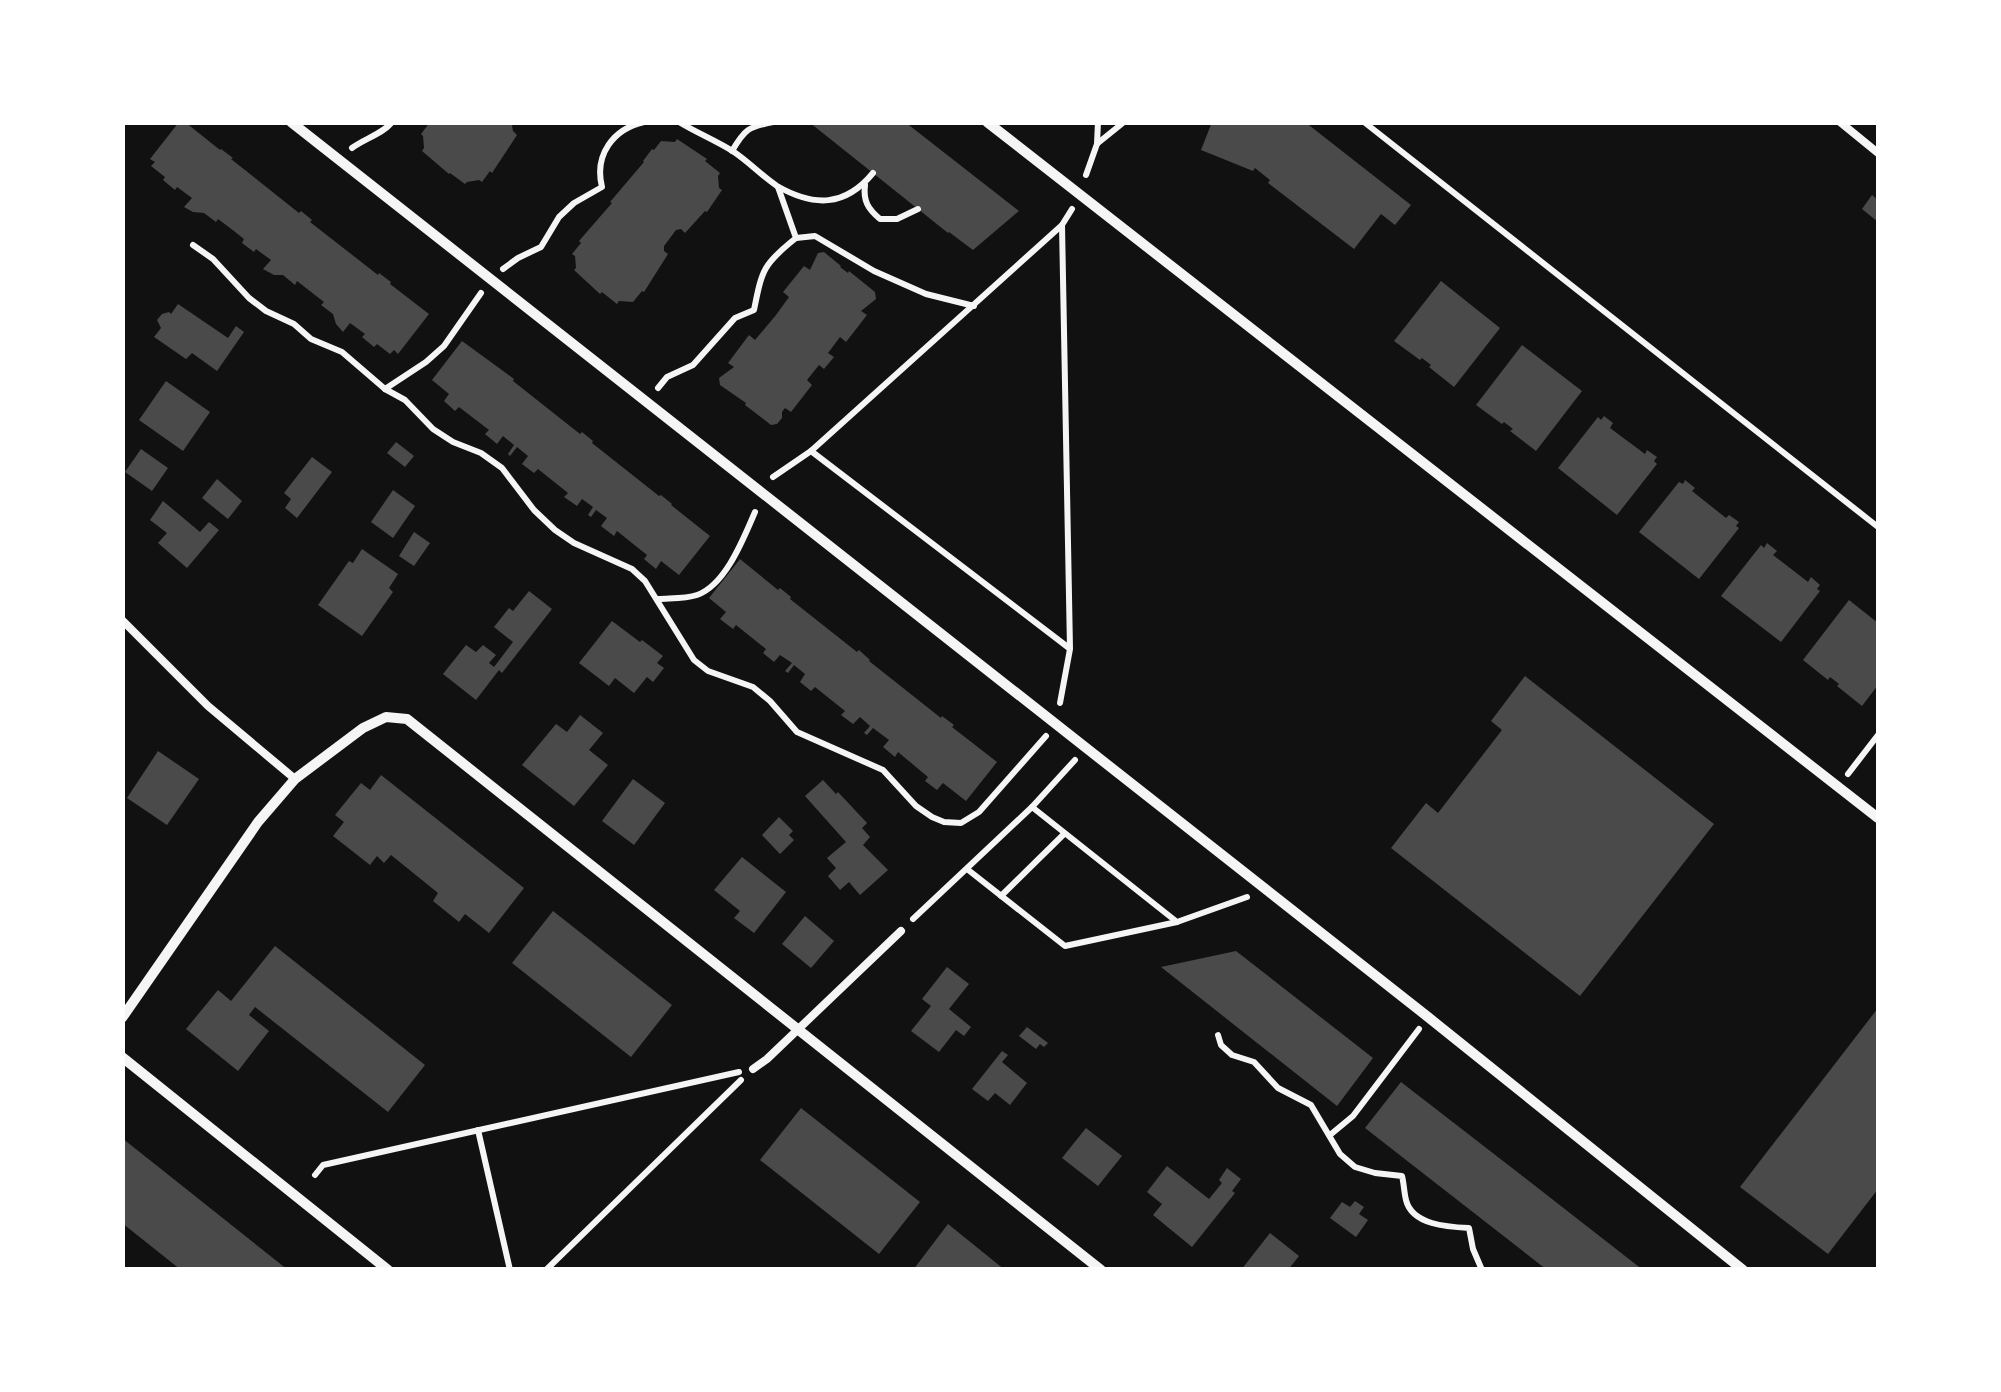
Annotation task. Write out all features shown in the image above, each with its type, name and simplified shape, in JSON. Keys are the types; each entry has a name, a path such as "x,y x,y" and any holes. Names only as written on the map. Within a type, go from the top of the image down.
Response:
{"street":[{"path":"291,122 1428,1017 1743,1270"},
{"path":"987,122 1878,818"},
{"path":"122,1018 258,822 295,779 364,728 386,717 407,719 1101,1270"},
{"path":"122,1057 388,1270"}],"lane":[{"path":"1840,122 1878,153"},
{"path":"122,620 208,706 295,779"},
{"path":"753,1069 901,931"}],"path":[{"path":"338,159 365,138 388,129 392,122"},
{"path":"384,389 444,346 490,279 541,247 574,203 602,187 599,176 605,149 621,130 644,122"},
{"path":"679,122 732,151 778,186 818,202 853,193 873,173"},
{"path":"732,151 753,125 773,122"},
{"path":"658,600 699,595 712,586 738,551 760,491 1062,225 1080,195 1097,144 1098,122"},
{"path":"1097,144 1124,122"},
{"path":"1364,122 1878,527"},
{"path":"864,183 869,210 880,219 897,219 918,209"},
{"path":"778,186 796,238"},
{"path":"193,245 266,311 294,324 311,339 342,352 384,389 404,400 433,429 502,468 534,510 556,530 646,580 694,660 708,671 753,687 770,700 797,732 883,770 916,806 944,822 961,823 978,812 1056,725 1070,649 1062,225"},
{"path":"647,402 667,377 693,365 735,318 754,310 766,264 796,238 815,236 874,271 926,294 974,306"},
{"path":"811,450 1070,649"},
{"path":"1838,786 1878,734"},
{"path":"901,931 1032,808 1086,748"},
{"path":"1032,808 1176,922"},
{"path":"1001,896 1065,833"},
{"path":"967,869 1065,946 1176,922 1267,890"},
{"path":"1330,1135 1353,1116 1428,1017"},
{"path":"1218,1036 1232,1055 1254,1062 1278,1088 1311,1105 1340,1154 1355,1167 1402,1176 1406,1204 1416,1216 1469,1228 1482,1270"},
{"path":"315,1175 323,1166 753,1069"},
{"path":"546,1270 753,1069"},
{"path":"478,1130 510,1270"}],"building":[{"path":"179,122 185,122 233,158 429,314 398,354 394,350 390,354 377,344 374,347 350,323 343,332 333,314 321,305 324,302 297,281 295,285 283,275 263,269 271,260 242,243 244,239 218,219 216,222 204,213 184,207 192,198 163,180 165,177 151,166 155,162 150,159"},
{"path":"430,122 515,122 512,126 517,135 492,173 482,182 465,184 422,151 421,134"},
{"path":"809,122 905,122 1019,211 973,250"},
{"path":"1212,122 1305,122 1411,205 1395,225 1381,214 1354,249 1268,183 1270,180 1255,168 1253,171 1201,150"},
{"path":"677,139 720,173 722,190 685,233 676,230 664,246 668,254 644,292 633,302 617,304 574,270 572,254 652,149 661,141"},
{"path":"1872,195 1878,200 1878,222 1862,209"},
{"path":"824,252 875,292 876,299 861,311 867,315 846,342 840,337 828,353 834,357 824,369 819,365 807,380 812,385 791,412 785,408 782,418 771,425 720,385 719,378 734,367 728,363 749,335 755,340 776,315 789,297 783,292 804,266 810,270 818,253"},
{"path":"1441,281 1500,328 1454,387 1422,358 1394,341"},
{"path":"178,304 228,338 236,326 244,332 217,371 192,353 186,359 154,337 161,328 157,320 162,314 171,314"},
{"path":"462,341 710,536 679,575 661,561 656,569 644,559 647,555 617,531 614,536 601,526 607,518 596,510 591,517 588,515 593,507 582,499 577,506 564,497 568,493 538,469 534,473 522,464 528,456 517,447 510,456 514,445 503,436 497,444 485,434 489,430 459,407 455,411 444,401 449,394 432,380"},
{"path":"1522,345 1582,391 1536,451 1504,422 1476,405"},
{"path":"166,381 210,412 183,451 139,420"},
{"path":"1604,416 1613,423 1610,428 1645,454 1647,450 1657,457 1657,464 1617,515 1558,468 1598,417 1601,420"},
{"path":"396,442 414,456 405,467 387,453"},
{"path":"141,449 168,468 152,491 125,472"},
{"path":"312,457 332,472 297,518 285,508 291,499 284,493"},
{"path":"217,479 242,501 228,519 202,498"},
{"path":"1685,480 1695,488 1692,491 1726,518 1729,515 1739,522 1739,528 1699,579 1639,532 1679,482 1683,484"},
{"path":"393,490 415,506 393,538 371,522"},
{"path":"163,501 200,532 209,522 219,530 187,568 158,543 167,533 150,520"},
{"path":"414,532 430,543 414,566 399,556"},
{"path":"1767,543 1777,551 1773,555 1808,582 1811,577 1820,585 1820,591 1781,642 1721,596 1761,545 1764,548"},
{"path":"362,549 398,574 389,588 393,592 362,636 318,605"},
{"path":"740,559 997,762 966,801 943,783 937,790 925,781 928,777 898,752 895,757 883,747 889,740 873,728 867,735 864,733 870,726 860,717 853,724 841,715 845,711 815,687 811,691 800,682 805,674 794,665 788,673 785,671 792,663 780,655 774,662 763,653 766,649 736,625 733,629 720,619 726,612 709,598"},
{"path":"529,591 552,609 476,700 443,674 466,645 476,652 483,645 496,655 489,663 494,667 513,642 494,627"},
{"path":"1849,600 1878,623 1878,685 1862,706 1839,684 1803,660"},
{"path":"612,621 663,656 657,663 664,668 653,682 647,677 634,693 615,678 609,686 579,663"},
{"path":"1525,676 1714,824 1580,996 1391,848 1426,803 1438,813 1502,730 1491,721"},
{"path":"580,715 603,733 589,750 608,765 574,806 522,765 556,724 567,732"},
{"path":"158,751 199,779 167,825 127,798"},
{"path":"381,775 524,888 489,933 465,914 459,922 433,901 438,893 391,855 384,863 377,856 370,865 333,836 344,822 335,815 361,783 370,790"},
{"path":"633,779 665,803 634,845 602,821"},
{"path":"823,780 867,823 862,828 870,837 863,845 888,870 860,895 849,882 840,890 828,876 836,868 827,858 846,842 805,796"},
{"path":"779,817 793,831 789,835 794,840 780,854 762,835"},
{"path":"742,857 786,892 754,933 734,918 740,911 714,890"},
{"path":"553,911 672,1005 631,1057 512,963"},
{"path":"805,916 834,941 811,968 782,944"},
{"path":"275,946 425,1065 388,1112 255,1007 249,1015 269,1031 238,1071 186,1029 218,990 231,1001"},
{"path":"1236,951 1373,1058 1337,1106 1161,967"},
{"path":"947,967 969,984 949,1009 971,1027 964,1036 956,1030 939,1052 911,1031 931,1006 922,999"},
{"path":"1878,1008 1878,1189 1828,1254 1740,1187"},
{"path":"1027,1027 1048,1043 1036,1049 1019,1036"},
{"path":"1002,1051 1008,1055 1002,1062 1027,1083 1010,1105 995,1093 988,1101 972,1089"},
{"path":"1401,1082 1643,1270 1547,1270 1365,1128"},
{"path":"801,1108 920,1202 879,1254 760,1160"},
{"path":"1086,1128 1122,1156 1098,1186 1062,1158"},
{"path":"122,1138 288,1270 181,1270 122,1223"},
{"path":"1167,1166 1209,1199 1222,1183 1219,1180 1227,1168 1241,1179 1232,1191 1235,1193 1192,1247 1153,1215 1162,1204 1147,1192"},
{"path":"1355,1201 1364,1207 1359,1214 1368,1220 1356,1237 1330,1218 1342,1202 1350,1207"},
{"path":"948,1224 1005,1270 913,1270"},
{"path":"1270,1233 1299,1256 1288,1270 1241,1270"}]}
